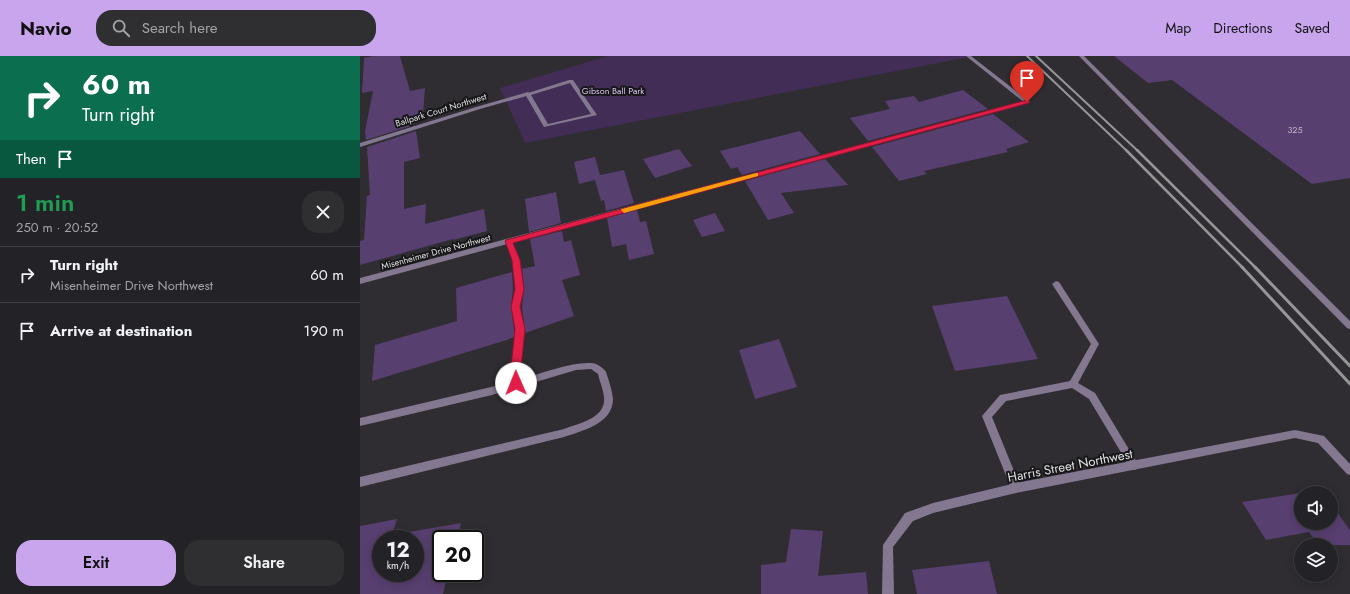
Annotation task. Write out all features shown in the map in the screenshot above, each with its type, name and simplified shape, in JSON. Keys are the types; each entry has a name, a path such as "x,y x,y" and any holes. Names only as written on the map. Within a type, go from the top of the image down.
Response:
{"street":[{"name":"Misenheimer Drive Northwest","path":"360,281 1027,102 968,56"},
{"path":"1081,56 1350,326"},
{"name":"Ballpark Court Northwest","path":"360,145 478,108 571,81 594,115 546,126 528,94"},
{"path":"509,241 516,260 519,289 516,307 520,329 516,383"},
{"path":"1056,284 1095,344 1073,384"},
{"path":"360,422 492,391 576,367 592,366 602,372 608,402 604,413 595,420 564,433 360,482"},
{"path":"1016,488 987,416 1003,398 1073,384 1092,396 1134,466"},
{"name":"Harris Street Northwest","path":"888,594 888,545 909,518 933,508 1016,488 1295,434 1321,439 1350,471"}],"green space":[{"name":"Gibson Ball Park","path":"608,56 974,56 525,143 500,88"}],"building":[{"path":"373,56 400,56 410,91 425,88 423,114 413,116 414,125 366,140 365,131 373,91 362,93 364,58"},
{"path":"1114,56 1350,56 1350,178 1312,184 1172,80 1148,83"},
{"path":"963,90 988,109 868,141 850,118 890,109 885,101 914,96 919,102"},
{"path":"993,114 1029,142 1006,149 1008,152 924,171 927,174 899,181 872,147"},
{"path":"416,131 420,158 404,162 404,209 426,204 425,224 484,209 487,231 360,265 360,241 364,240 367,196 370,195 367,147"},
{"path":"800,131 820,154 742,175 737,167 731,169 720,151"},
{"path":"679,149 692,166 655,178 643,159"},
{"path":"595,157 600,175 624,170 634,203 606,211 604,200 601,201 595,180 579,184 574,162"},
{"path":"825,159 848,185 781,193 794,213 768,220 745,181"},
{"path":"556,192 561,223 529,232 525,199"},
{"path":"637,210 640,222 646,221 654,254 629,260 626,244 612,247 607,218"},
{"path":"715,213 725,231 702,237 693,220"},
{"path":"562,231 564,242 571,240 580,275 562,280 574,316 525,333 522,307 524,289 522,269 535,266 530,239"},
{"path":"512,272 513,289 511,307 514,337 372,381 375,345 457,321 456,288"},
{"path":"1007,296 1038,359 955,371 932,306"},
{"path":"779,339 797,387 755,399 739,350"},
{"path":"1294,494 1294,530 1338,530 1338,514 1350,530 1350,545 1338,545 1338,538 1314,538 1309,532 1266,540 1242,502"},
{"path":"397,519 394,530 372,530 372,582 424,582 424,530 421,530 461,523 459,530 432,530 432,582 446,582 443,594 360,594 360,526"},
{"path":"791,529 823,531 818,576 866,572 868,594 761,594 761,565 786,562"},
{"path":"989,561 997,594 917,594 912,570"}],"railway":[{"path":"1027,56 1127,151"},
{"path":"1036,56 1138,151"},
{"path":"1137,150 1255,267"},
{"path":"1127,151 1243,268"},
{"path":"1242,267 1350,384"},
{"path":"1255,267 1350,366"}],"slow traffic":[{"path":"624,210 756,175"}],"route":[{"path":"516,383 520,329 516,307 519,289 516,260 509,241 1027,102"}]}
